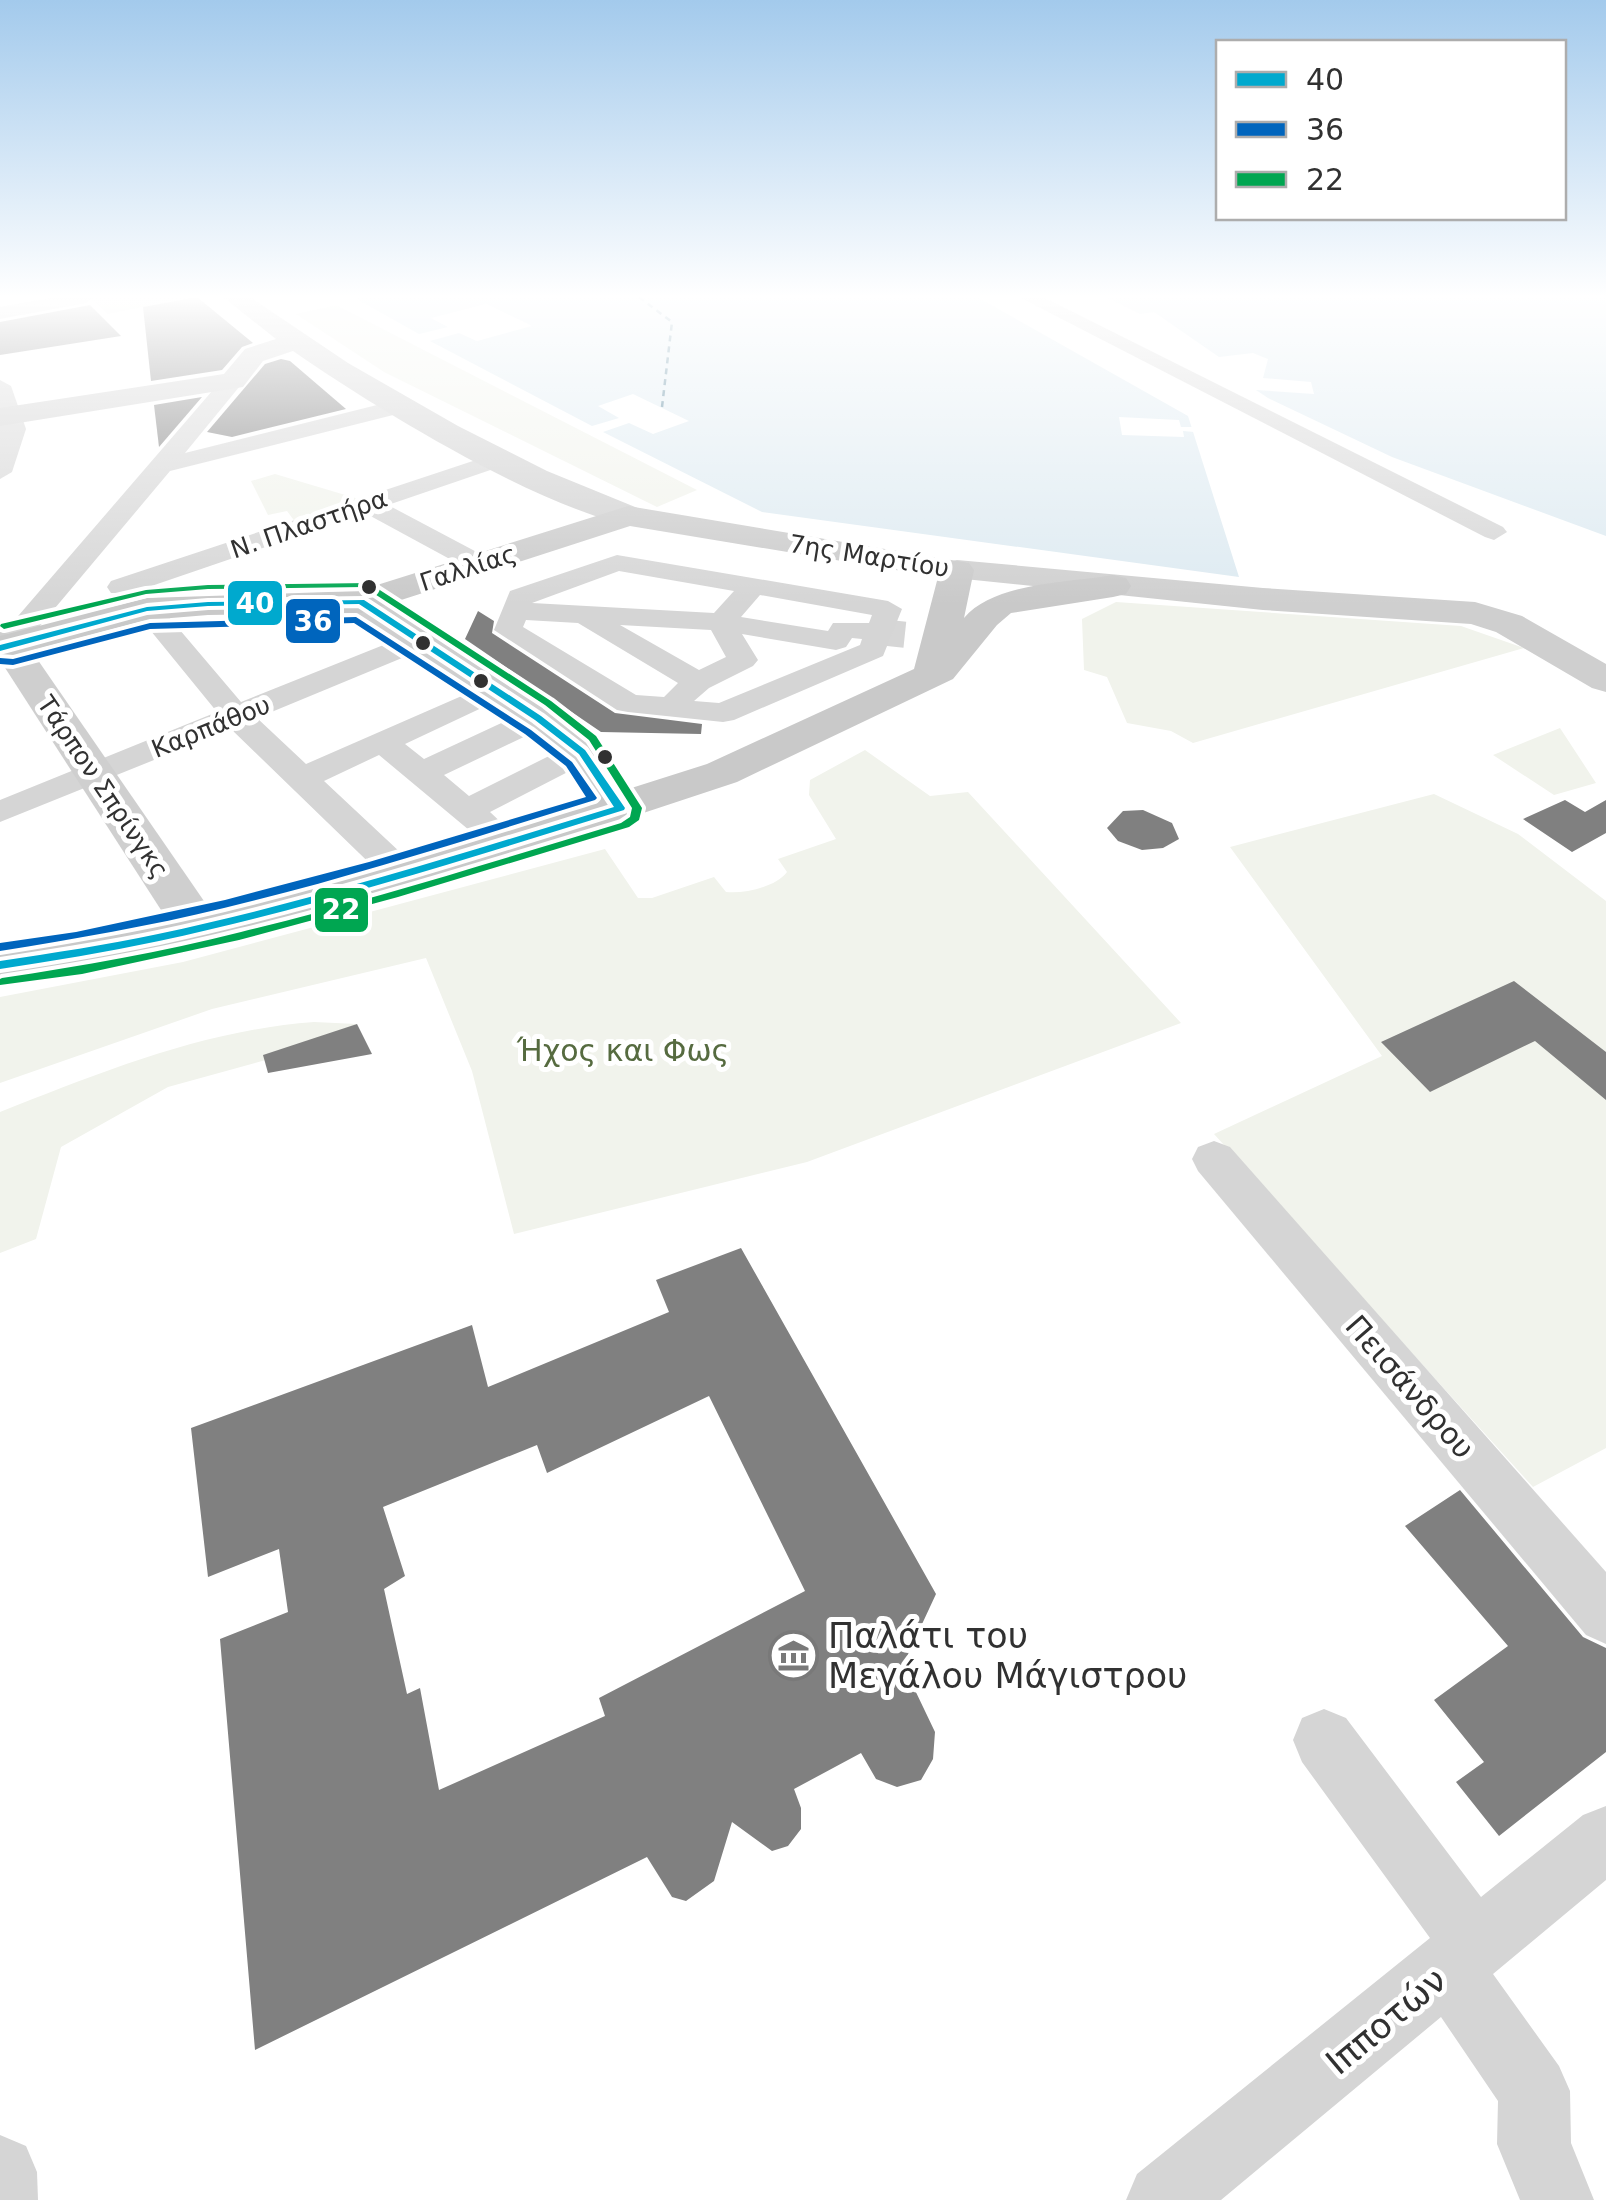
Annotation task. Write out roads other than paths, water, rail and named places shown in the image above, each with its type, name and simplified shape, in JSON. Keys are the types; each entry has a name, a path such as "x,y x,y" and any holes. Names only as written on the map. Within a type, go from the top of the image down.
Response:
{"main road":[{"path":"7,416 112,400"},
{"name":"7ης Μαρτίου","path":"390,400 497,460 589,504 628,516 957,570 1113,586 1475,613 1509,624 1606,680"},
{"name":"Γαλλίας","path":"3,645 134,598 208,604 361,602 628,516"},
{"path":"932,675 957,570"},
{"path":"0,965 72,956 198,930 404,876 620,808 722,773 932,675 954,661 990,610 1026,597 1113,586"},
{"path":"361,602 538,718 582,752 620,808"},
{"name":"Τάρπον Σπρίνγκς","path":"3,645 198,930"}],"street":[{"path":"3,645 218,400"},
{"path":"1232,400 1494,532"},
{"path":"164,465 401,406"},
{"path":"0,472 16,438 7,416"},
{"name":"Ν. Πλαστήρα","path":"134,598 366,504 497,460"},
{"path":"366,504 479,564"},
{"path":"616,566 751,588 877,612 874,632 863,650 724,707 671,707 628,703 508,630 524,598 616,566"},
{"path":"721,622 751,588"},
{"path":"134,598 237,717 404,876"},
{"path":"518,611 721,622 836,641 843,629 874,632"},
{"path":"581,614 698,682"},
{"path":"671,707 698,682 743,660 721,622"},
{"name":"Καρπάθου","path":"0,812 420,640"},
{"path":"303,778 496,690"},
{"path":"422,773 538,718"},
{"path":"383,742 505,842"},
{"path":"467,810 582,752"},
{"name":"Πεισάνδρου","path":"1214,1160 1606,1615"},
{"path":"1324,1740 1462,1957 1534,2091 1534,2144 1556,2200"},
{"name":"Ιπποτών","path":"1163,2200 1606,1838"},
{"path":"0,2172 0,2200"}],"tunnel":[{"path":"879,632 907,635"}],"place":[{"name":"Παλάτι του Μεγάλου Μάγιστρου","path":"793,1656"}],"park label":[{"name":"Ήχος και Φως","path":"623,1050"}]}
